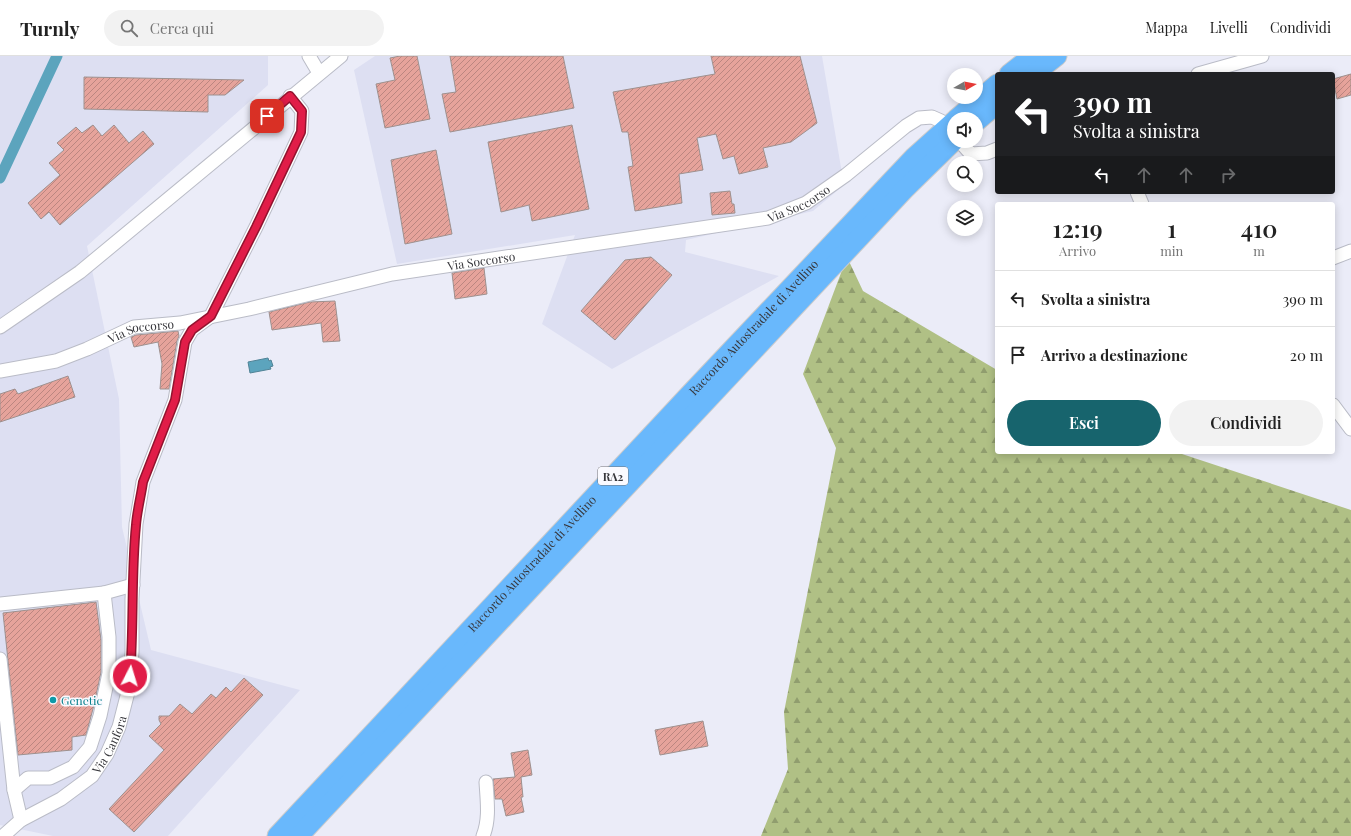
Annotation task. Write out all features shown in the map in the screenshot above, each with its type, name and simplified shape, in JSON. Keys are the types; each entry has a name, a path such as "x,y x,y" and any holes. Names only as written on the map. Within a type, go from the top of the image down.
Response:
{"highway":[{"path":"1012,72 1032,56"},
{"path":"1037,72 1057,56"},
{"name":"Raccordo Autostradale di Avellino","path":"960,112 995,86"},
{"path":"983,116 995,106"},
{"name":"Raccordo Autostradale di Avellino","path":"277,836 633,455 947,123"},
{"name":"Raccordo Autostradale di Avellino","path":"299,836 898,196 953,148"}],"street":[{"path":"309,56 319,73"},
{"path":"0,327 80,272 340,56"},
{"path":"1205,72 1262,56"},
{"name":"Via Canfora","path":"3,836 21,820 61,799 92,776 107,754 118,727 129,688 132,652 136,524 143,482 175,400 185,342 192,330 211,316 260,220 301,132 302,111 290,96"},
{"name":"Via Soccorso","path":"0,371 30,367 56,361 87,349 134,327 180,323 249,309 392,274 768,218 806,203 846,175 906,126 919,118 932,117 947,120"},
{"path":"964,148 971,154 987,153 995,150"},
{"path":"1335,257 1351,251"},
{"path":"1335,407 1351,429"},
{"path":"0,604 104,593 133,584"},
{"path":"14,790 28,778 50,778 73,767 90,747 100,716 109,673 109,637 104,593"},
{"path":"0,660 14,790 21,820"},
{"path":"483,836 488,804 486,782"}],"shaded area":[{"path":"0,56 268,56 268,85 87,246 119,399 122,527 151,650 300,690 168,836 53,836 0,825"},
{"path":"375,56 822,56 844,185 813,211 686,240 685,252 779,276 612,369 542,324 575,235 397,264 354,70"}],"green space":[{"path":"847,257 863,291 995,369 995,454 1182,454 1351,510 1351,836 761,836 788,769 784,712 836,448 803,374"}],"water":[{"path":"268,358 269,361 271,360 273,366 270,367 271,369 250,373 248,362"}],"building":[{"path":"400,56 417,56 430,119 385,128 376,84 395,80 390,58"},
{"path":"450,56 563,56 574,108 450,132 442,94 456,92"},
{"path":"711,56 800,56 817,123 791,142 763,148 768,167 739,174 734,156 723,159 716,134 697,138 703,170 679,174 682,203 635,211 628,167 633,166 628,132 622,132 613,92 715,74"},
{"path":"1351,74 1351,95 1337,99 1335,78"},
{"path":"84,77 244,80 225,95 208,95 208,112 84,109"},
{"path":"93,125 102,136 114,125 129,143 143,131 154,144 60,225 49,212 41,219 28,203 60,175 49,163 64,150 57,143 76,127 82,133"},
{"path":"572,125 589,209 532,221 529,205 501,212 488,142"},
{"path":"436,150 452,234 405,244 391,160"},
{"path":"730,191 735,213 712,215 710,193"},
{"path":"651,257 672,275 615,340 581,311 625,260"},
{"path":"484,268 487,294 455,299 452,273"},
{"path":"335,301 340,341 323,342 321,323 272,330 269,312 310,302"},
{"path":"178,331 179,336 169,389 160,389 162,364 158,342 134,347 131,337 136,335"},
{"path":"68,376 75,397 0,422 0,394 15,389 18,394"},
{"name":"Genetic","path":"96,602 101,640 101,672 86,735 72,737 72,750 18,755 3,613"},
{"path":"244,678 263,695 134,832 109,809 164,750 149,736 161,724 159,716 169,716 180,704 192,714 211,694 216,698 226,687 231,692"},
{"path":"703,721 708,746 660,755 655,730"},
{"path":"528,750 532,775 521,777 523,797 521,797 524,812 506,816 502,799 495,799 493,779 515,777 511,753"}],"waterway":[{"path":"0,178 57,56"}],"place":[{"name":"Genetic","path":"53,700"}],"route":[{"path":"130,676 136,524 143,482 175,400 185,342 192,330 211,316 290,158 301,132 302,111 290,96 267,116"}]}
